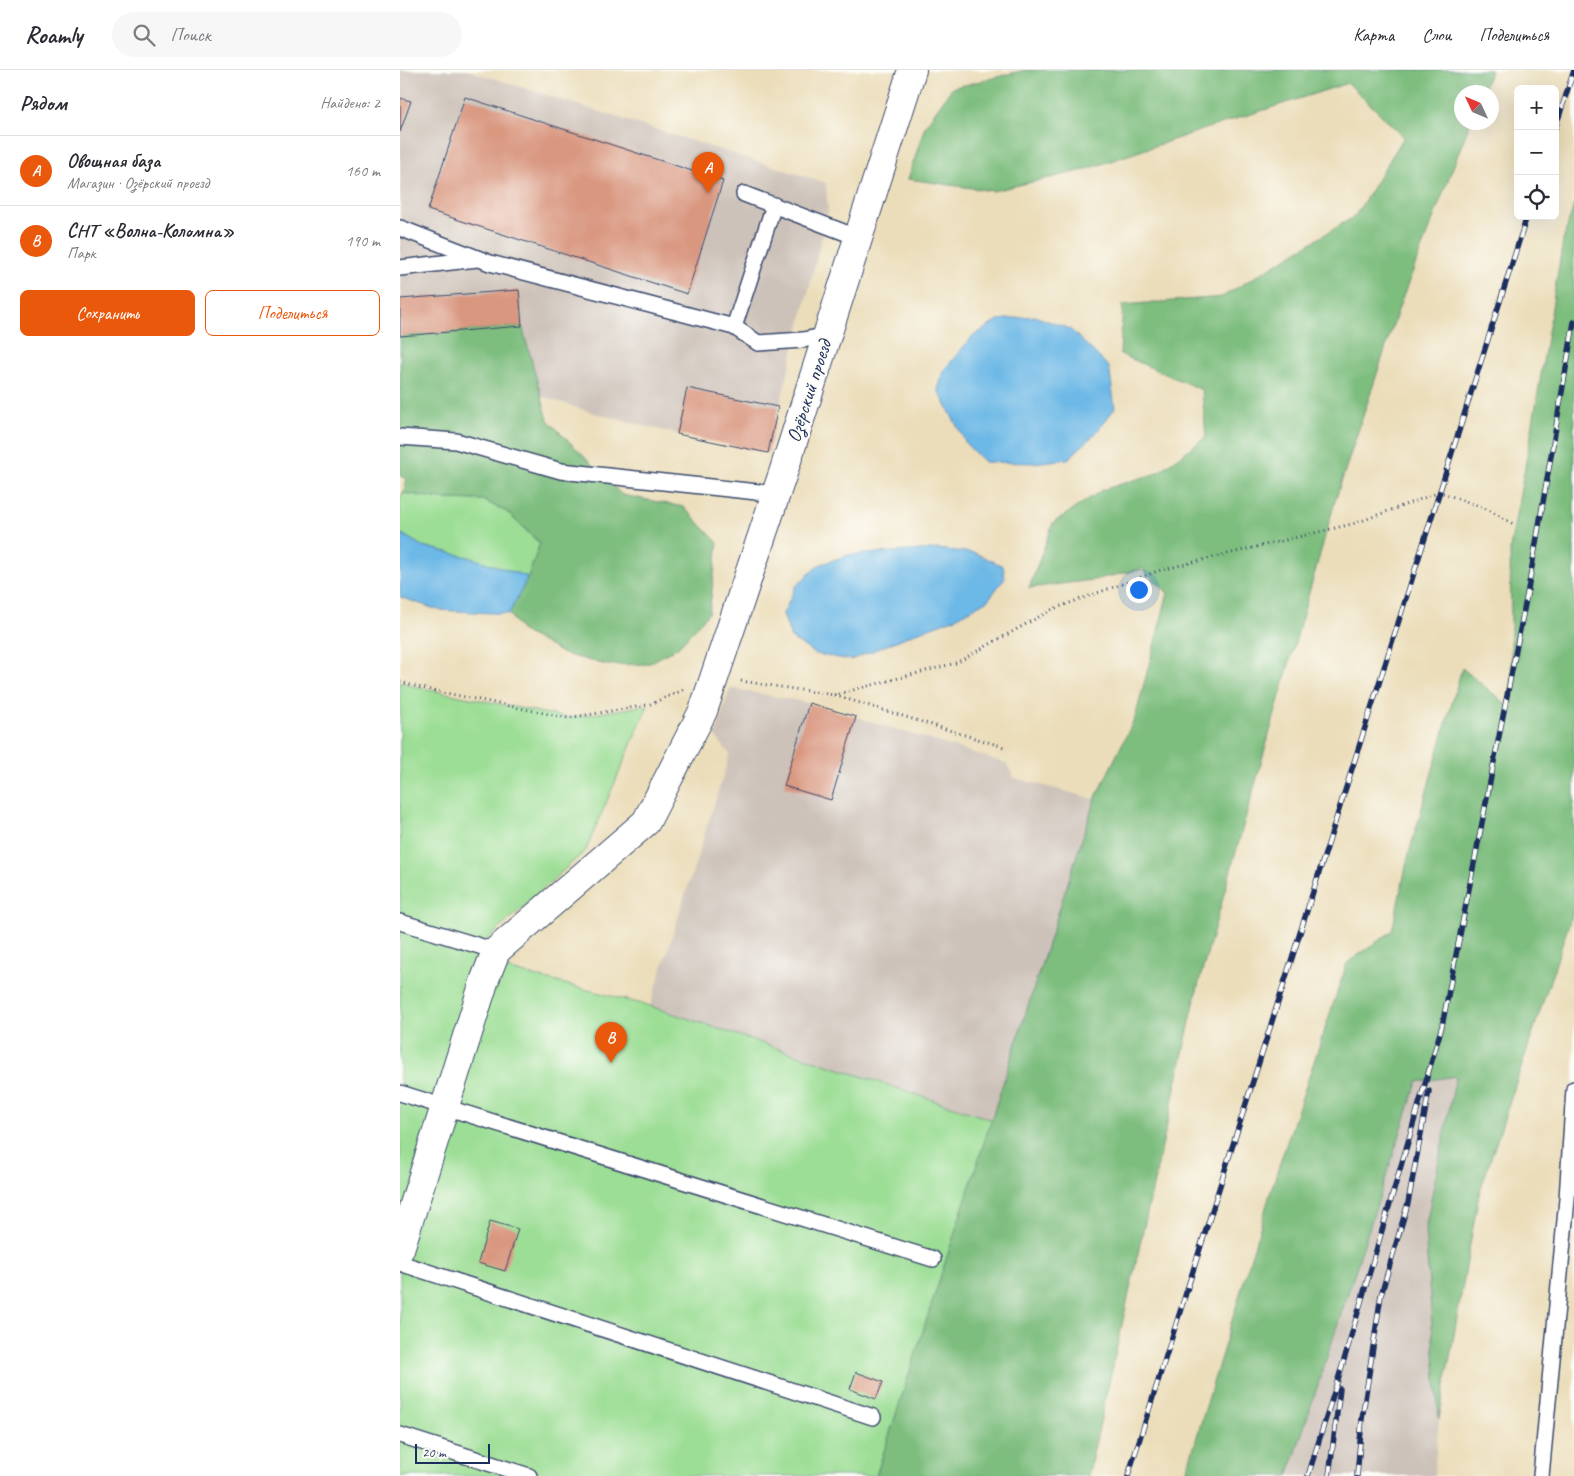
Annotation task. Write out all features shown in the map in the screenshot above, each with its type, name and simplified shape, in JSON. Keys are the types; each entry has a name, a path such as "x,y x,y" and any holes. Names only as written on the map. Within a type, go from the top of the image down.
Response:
{"street":[{"name":"Озёрский проезд","path":"496,951 646,822 703,711 860,238 912,70"},
{"path":"400,1249 485,979 496,951"}],"lane":[{"path":"744,194 860,238"},
{"path":"734,327 774,205"},
{"path":"400,228 499,266 734,327 758,342 803,340 828,335"},
{"path":"400,268 479,259"},
{"path":"400,437 456,441 561,472 776,494"},
{"path":"400,922 496,951"},
{"path":"1541,1476 1567,1200 1574,1089"},
{"path":"400,1093 933,1259"},
{"path":"400,1263 873,1416"},
{"path":"400,1435 528,1476"}],"path":[{"path":"834,695 956,663 1052,608 1162,570 1356,522 1440,492 1487,509 1515,525"},
{"path":"400,682 568,718 648,705 714,676 834,695 1004,747"}],"shaded area":[{"path":"400,70 467,70 826,183 828,212 768,453 677,434 594,413 541,396 522,326 400,336"},
{"path":"730,688 809,703 856,717 1006,763 1014,778 1095,799 993,1120 650,1006 730,754 715,736"},
{"path":"1456,1076 1425,1230 1439,1419 1434,1476 1288,1476 1417,1082"}],"green space":[{"path":"1025,70 1491,70 1485,85 1454,85 1454,130 1467,130 1399,307 1335,501 1198,986 1088,1476 876,1476 1095,799 1135,718 1168,593 1142,569 1093,580 1029,588 1053,523 1102,490 1157,473 1206,437 1202,390 1120,354 1123,305 1222,297 1355,216 1404,137 1348,83 1084,170 993,191 908,179 925,126 952,88"},
{"path":"1574,204 1574,909 1479,1194 1439,1419 1425,1230 1456,1076 1417,1082 1288,1476 1185,1476 1274,1181 1347,963 1392,931 1409,853 1462,668 1512,709 1510,548 1563,241"},
{"path":"522,326 548,420 622,495 684,507 718,543 709,613 678,647 648,664 607,665 564,654 521,630 509,614 528,577 540,543 507,512 483,500 442,499 403,493 407,479 400,476 400,336"},
{"path":"403,493 442,499 483,500 507,512 540,544 528,577 472,558 422,546 400,533 400,499"},
{"path":"400,682 568,718 648,705 586,850 478,948 499,967 650,1006 993,1120 876,1476 400,1476"}],"water":[{"path":"1034,316 1070,329 1109,367 1115,408 1095,434 1068,459 1034,463 984,462 967,445 938,390 943,371 972,337 998,320"},
{"path":"400,533 422,546 472,558 528,577 509,614 438,610 400,597"},
{"path":"937,549 975,553 1003,566 1005,578 988,600 956,618 851,660 816,654 791,638 783,614 796,586 819,565 848,555"}],"building":[{"path":"465,97 723,181 687,294 428,210"},
{"path":"400,98 411,101 400,132"},
{"path":"519,290 522,326 400,336 400,299"},
{"path":"687,388 778,407 768,453 677,434"},
{"path":"809,703 856,717 831,800 784,786"},
{"path":"490,1221 518,1229 505,1271 478,1263"},
{"path":"856,1372 883,1382 876,1399 850,1389"}],"railway":[{"path":"1559,117 1574,70"},
{"path":"1128,1476 1526,220"},
{"path":"1308,1476 1442,1026 1529,584 1574,322"},
{"path":"1357,1476 1362,1419 1381,1295 1408,1203 1429,1091"},
{"path":"1329,1476 1340,1389"}],"place":[{"name":"Овощная база","path":"708,193"},
{"name":"СНТ «Волна-Коломна»","path":"611,1063"}]}
